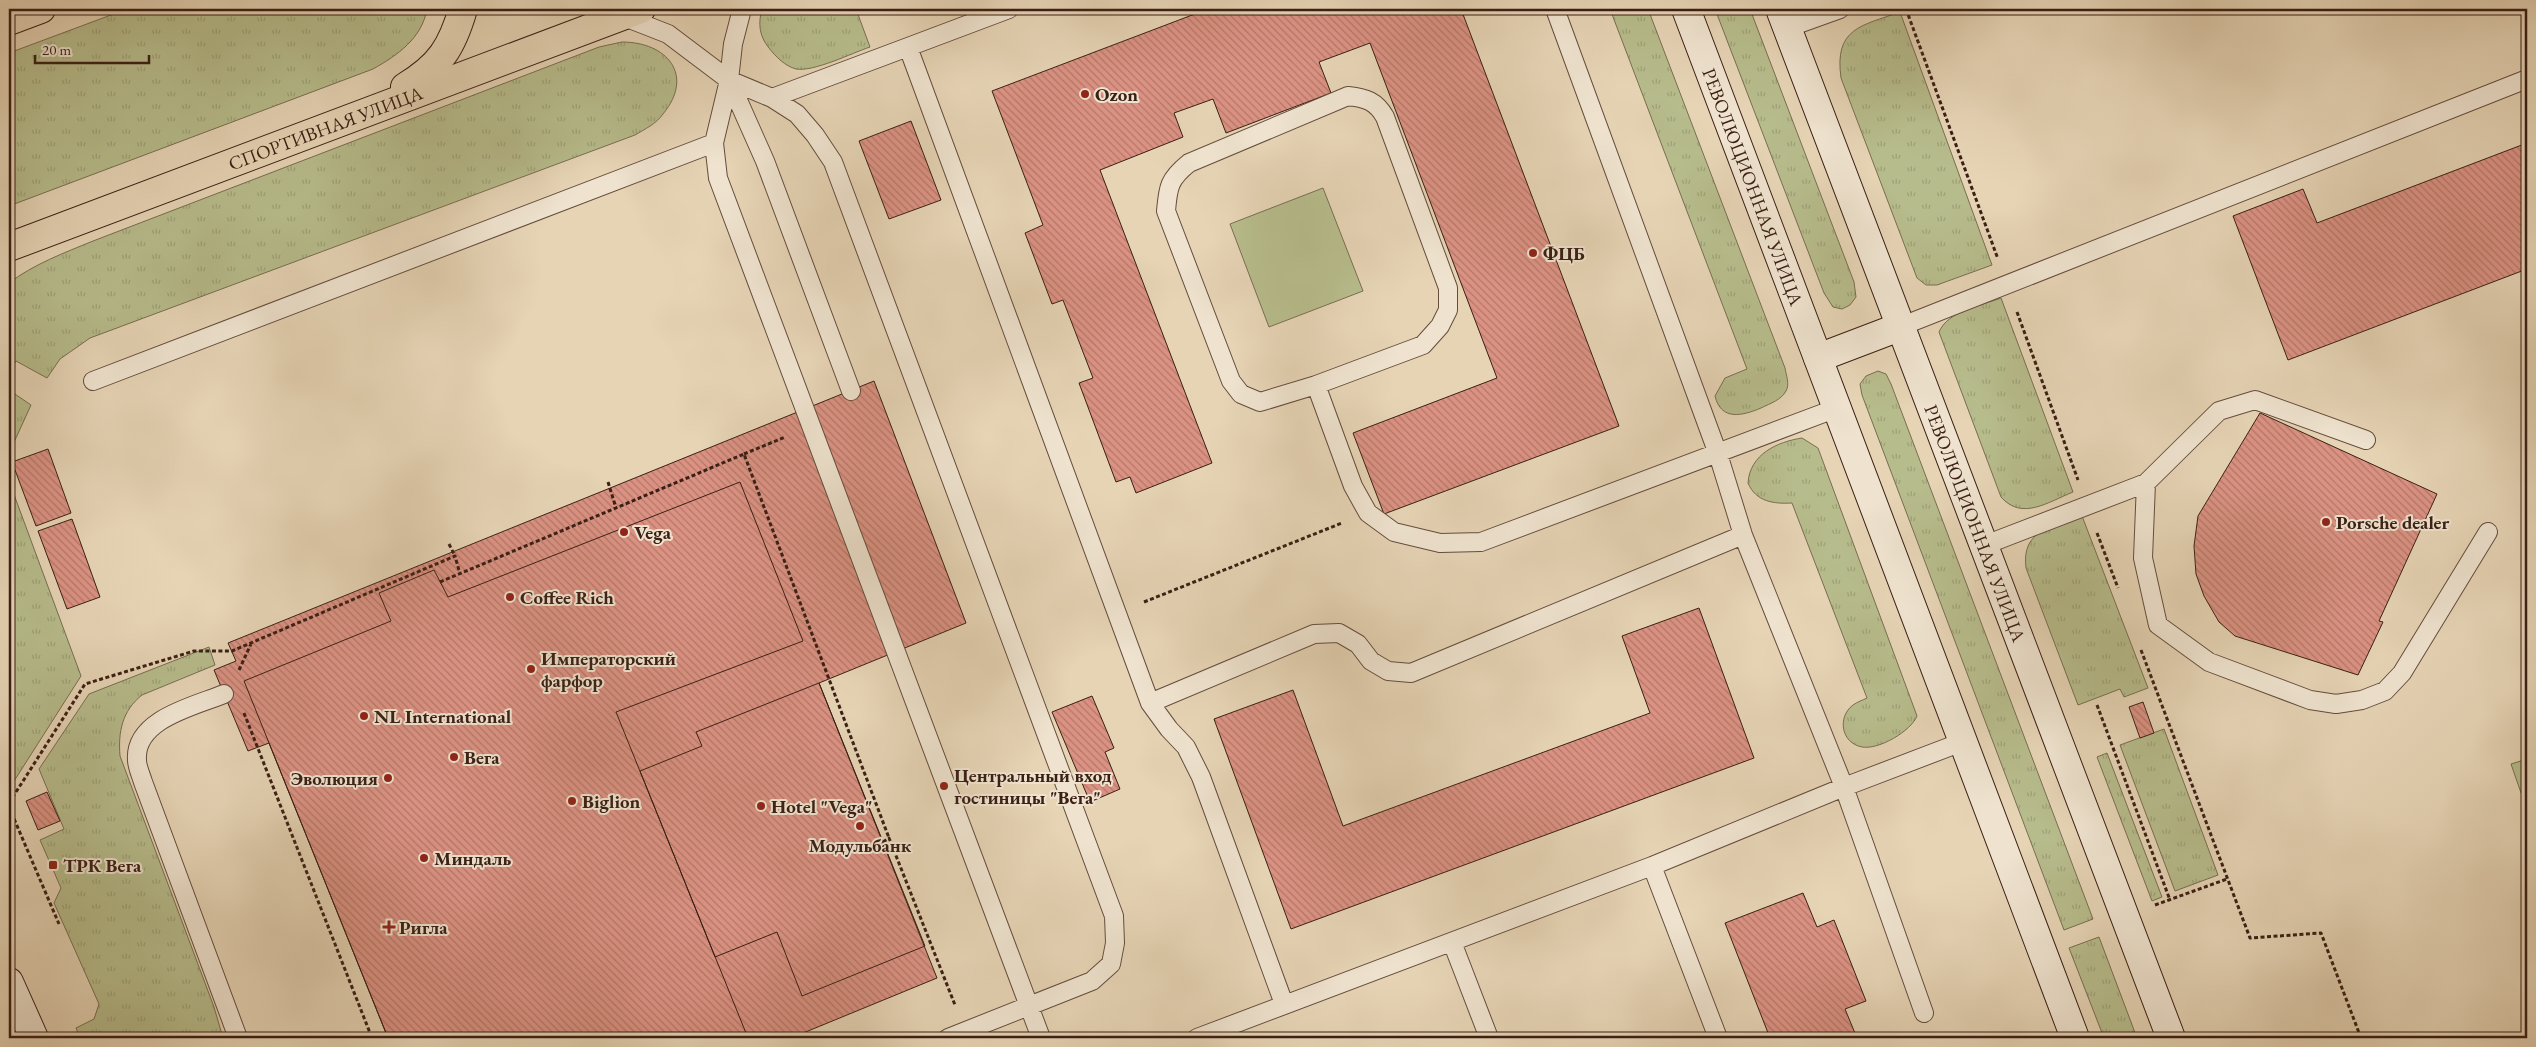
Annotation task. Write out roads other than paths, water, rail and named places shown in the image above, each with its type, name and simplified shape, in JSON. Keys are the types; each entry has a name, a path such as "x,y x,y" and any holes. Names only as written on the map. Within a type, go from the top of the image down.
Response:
{"main road":[{"path":"9,21 41,9"},
{"path":"368,110 412,83 436,64 454,38 463,9"},
{"name":"РЕВОЛЮЦИОННАЯ УЛИЦА","path":"1686,9 2074,1038"},
{"name":"СПОРТИВНАЯ УЛИЦА","path":"10,247 631,12"},
{"name":"РЕВОЛЮЦИОННАЯ УЛИЦА","path":"1784,18 2171,1038"},
{"path":"1818,358 1902,326"},
{"path":"9,982 34,1038"}],"lane":[{"path":"742,9 733,44 729,80 714,143 718,178 1041,1038"},
{"path":"772,98 1009,9"},
{"path":"1555,9 1718,454 1743,535 1844,787 1924,1014"},
{"path":"1784,18 1840,9"},
{"path":"631,12 668,34 729,80 772,98 797,114 815,135 833,162 1114,916 1115,943 1110,964 1092,981 948,1038"},
{"path":"908,47 1150,703 1168,729 1186,747 1201,777 1284,1004"},
{"path":"1902,326 2527,79"},
{"path":"729,80 765,160 851,392"},
{"path":"1348,96 1365,98 1379,106 1448,288 1448,310 1440,326 1423,345 1316,386 1260,402 1241,394 1230,381 1166,211 1168,190 1174,175 1189,163 1287,116 1348,96"},
{"path":"93,381 714,143"},
{"path":"1316,386 1353,486 1368,513 1394,532 1440,543 1481,542 1837,408"},
{"path":"1985,545 2146,483 2219,411 2256,400 2366,440"},
{"path":"2146,483 2143,558 2158,625 2209,662 2310,700 2336,704 2362,700 2385,691 2402,673 2488,532"},
{"path":"1150,703 1314,634 1339,633 1358,644 1371,661 1388,671 1411,673 1743,535"},
{"path":"224,694 157,722 144,734 137,759 143,782 238,1038"},
{"path":"1197,1038 1652,866 1844,787 1962,742"},
{"path":"1652,866 1718,1038"},
{"path":"1452,942 1488,1038"}],"place":[{"name":"Ozon","path":"1085,94"},
{"name":"ФЦБ","path":"1533,253"},
{"name":"Porsche dealer","path":"2326,522"},
{"name":"Vega","path":"624,532"},
{"name":"Coffee Rich","path":"510,597"},
{"name":"Императорский фарфор","path":"531,669"},
{"name":"NL International","path":"364,716"},
{"name":"Вега","path":"454,757"},
{"name":"Эволюция","path":"388,778"},
{"name":"Центральный вход гостиницы \"Вега\"","path":"944,786"},
{"name":"Biglion","path":"572,801"},
{"name":"Hotel \"Vega\"","path":"761,806"},
{"name":"Модульбанк","path":"860,826"},
{"name":"Миндаль","path":"424,858"},
{"name":"ТРК Вега","path":"53,865"},
{"name":"Ригла","path":"389,927"}]}
